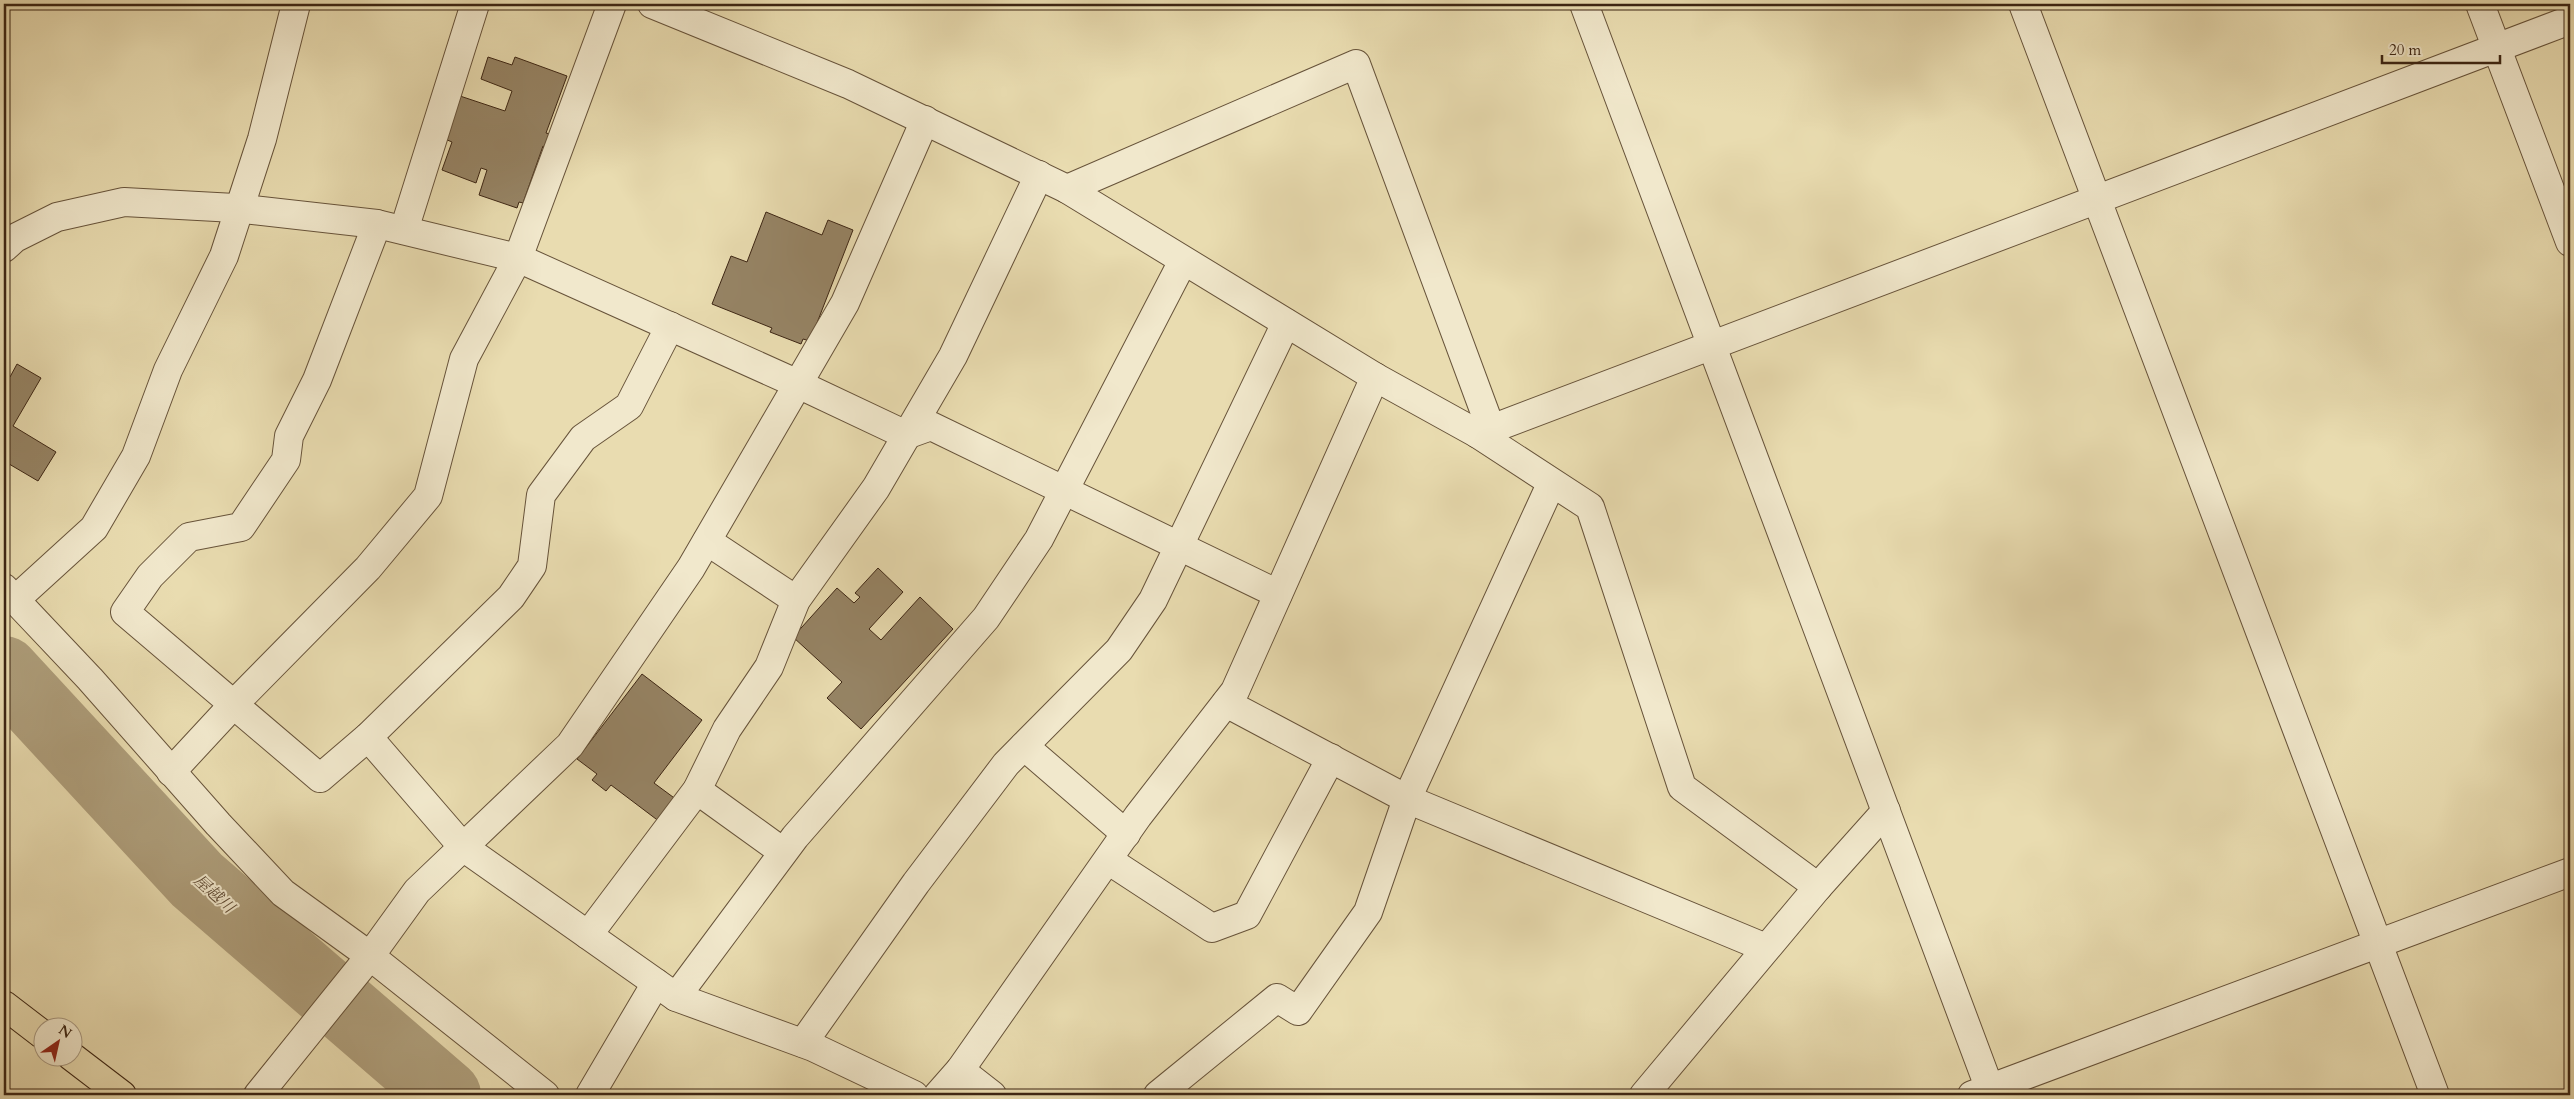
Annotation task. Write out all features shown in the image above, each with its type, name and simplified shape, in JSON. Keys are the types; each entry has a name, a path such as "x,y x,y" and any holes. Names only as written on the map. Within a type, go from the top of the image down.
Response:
{"main road":[{"path":"4,1005 32,1026"},
{"path":"82,1064 122,1095"}],"street":[{"path":"296,4 262,139 224,256 168,370 136,456 94,528 9,594 90,679 171,772 283,893 363,963 545,1095"},
{"path":"404,230 475,4"},
{"path":"171,772 234,704 368,568 428,496 464,359 518,258 612,4"},
{"path":"652,4 848,84 1067,189 1375,377 1484,432 1551,484 1590,507 1682,787 1818,887"},
{"path":"1584,4 1886,812 1985,1093 2570,872"},
{"path":"2023,4 2436,1095"},
{"path":"2480,4 2570,242"},
{"path":"1484,432 2570,20"},
{"path":"1067,189 1356,64 1484,432"},
{"path":"258,1095 298,1042 363,963 417,891 570,745 691,568 845,302 925,120"},
{"path":"588,935 697,790 727,730 769,667 796,600 876,488 952,356 1039,175"},
{"path":"8,238 57,217 124,202 239,209 377,224 518,258 798,384 906,435 931,426 1278,594"},
{"path":"377,224 316,380 289,436 286,460 241,527 189,537 150,576 125,612 320,778 368,737 511,597 532,566 541,494 583,438 629,406 670,326"},
{"path":"590,1095 666,990 986,618 1039,539 1183,261"},
{"path":"803,1043 916,883 1006,764 1119,650 1153,600 1286,323"},
{"path":"938,1095 960,1070 1126,834 1234,691 1375,377"},
{"path":"1158,1095 1277,998 1298,1011 1368,912 1407,798 1551,484"},
{"path":"707,541 796,600"},
{"path":"1226,703 1407,798 1766,948"},
{"path":"368,737 463,847 666,990 803,1043 914,1095"},
{"path":"1024,746 1126,834"},
{"path":"1108,860 1212,928 1247,915 1331,758"},
{"path":"697,790 783,852"},
{"path":"1644,1095 1818,887 1886,812"},
{"path":"960,1070 992,1095"}],"building":[{"path":"488,57 512,65 515,57 567,76 546,133 550,134 546,148 543,146 523,203 519,202 517,208 479,195 487,170 481,168 476,183 442,170 452,142 445,139 460,96 505,111 512,91 481,79"},
{"path":"766,212 822,235 828,220 853,230 810,341 803,339 801,344 770,332 772,328 712,304 731,256 747,262"},
{"path":"17,364 41,378 13,426 56,452 38,481 4,461 4,374 10,377"},
{"path":"878,568 903,592 869,629 881,640 920,597 953,629 861,729 827,698 842,682 793,637 837,588 854,603 860,597 855,593"},
{"path":"642,674 702,720 654,783 677,800 660,822 611,785 606,791 592,780 597,774 577,759"}],"waterway":[{"name":"屋越川","path":"4,671 197,880 446,1095"}]}
